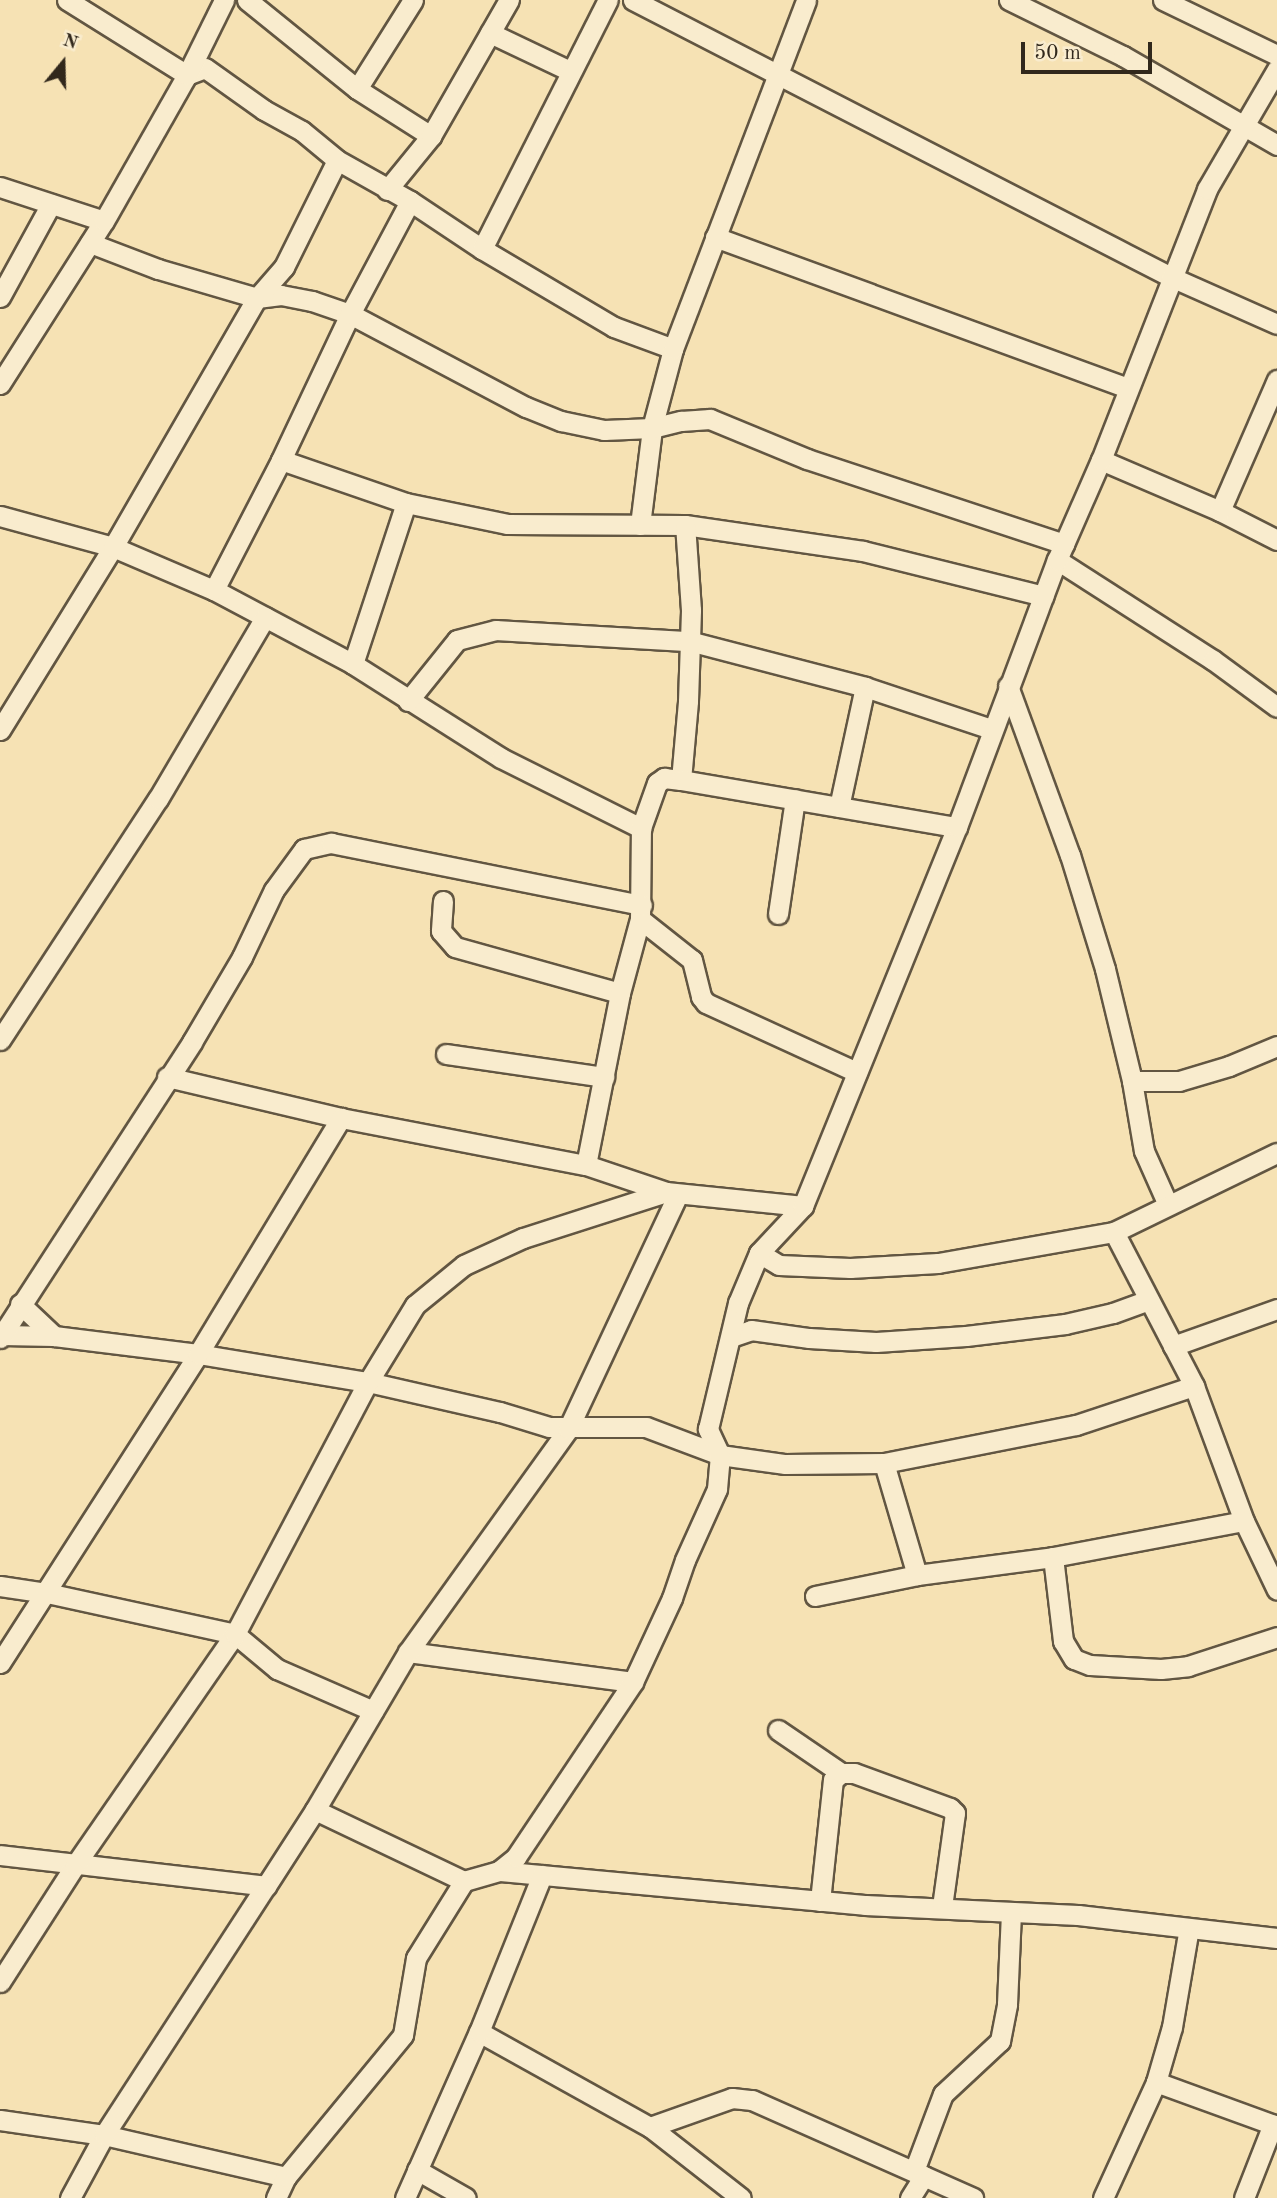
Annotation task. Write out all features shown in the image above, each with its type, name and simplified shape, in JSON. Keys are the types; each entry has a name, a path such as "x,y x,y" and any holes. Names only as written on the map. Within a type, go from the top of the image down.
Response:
{"street":[{"path":"66,0 187,75"},
{"path":"0,384 7,363 104,221 187,75 224,0"},
{"path":"247,0 357,89 431,136"},
{"path":"357,89 413,0"},
{"path":"387,190 431,136 509,0"},
{"path":"482,249 608,0"},
{"path":"633,0 1171,277 1277,324"},
{"path":"640,525 652,428 673,349 779,77 806,0"},
{"path":"1009,0 1123,57 1277,145"},
{"path":"1163,0 1277,55"},
{"path":"490,33 570,71"},
{"path":"187,75 205,68 264,110 302,131 337,160 410,201 482,249 614,327 673,349"},
{"path":"499,1871 516,1857 633,1682 672,1598 685,1560 717,1489 719,1455 708,1429 738,1303 759,1253 803,1206 957,827 991,729 1060,552 1101,460 1207,189 1277,69"},
{"path":"0,730 113,547 257,298 284,267 337,160"},
{"path":"0,187 104,221"},
{"path":"214,590 281,460 350,314 410,201"},
{"path":"0,297 51,204"},
{"path":"715,237 1127,388"},
{"path":"90,243 158,269 257,298 281,295 312,301 350,314 526,407 561,421 604,430 652,428 681,421 710,419 807,459 1060,552 1277,707"},
{"path":"1220,511 1271,410 1277,380"},
{"path":"281,460 406,503 507,523 685,525 863,551 1043,596"},
{"path":"1101,460 1220,511 1277,540"},
{"path":"353,664 406,503"},
{"path":"0,516 113,547 214,590 353,664 501,758 641,828"},
{"path":"681,780 688,701 691,610 685,525"},
{"path":"0,1040 158,799 265,617"},
{"path":"408,701 457,640 496,629 689,641 865,687 991,729"},
{"path":"1008,686 1074,868 1105,968 1132,1081 1144,1151 1168,1205"},
{"path":"839,807 865,687"},
{"path":"586,1165 621,993 641,912 641,828 657,783 664,778 681,780 957,827"},
{"path":"778,914 795,799"},
{"path":"857,1072 706,1003 698,988 692,960 641,912 331,843 304,849 274,890 216,1004 2,1330 198,1354 368,1382 568,1429 646,1427 719,1455 785,1464 884,1463 1076,1425 1194,1386"},
{"path":"443,901 441,931 455,947 621,993"},
{"path":"1132,1081 1179,1081 1229,1066 1277,1046"},
{"path":"446,1054 604,1077"},
{"path":"167,1077 341,1118 586,1165 672,1193 803,1206"},
{"path":"0,1662 47,1593 198,1354 341,1118"},
{"path":"759,1253 779,1265 862,1268 938,1262 1114,1232 1249,1170 1277,1153"},
{"path":"0,1982 75,1865 234,1634 368,1382 415,1305 464,1265 523,1238 672,1193"},
{"path":"70,2198 104,2135 315,1810 408,1652 568,1429 672,1193"},
{"path":"1114,1232 1194,1386 1244,1521 1277,1590"},
{"path":"731,1336 751,1330 876,1342 965,1336 1065,1324 1113,1313 1149,1300"},
{"path":"20,1304 54,1336"},
{"path":"1173,1346 1277,1309"},
{"path":"884,1463 917,1575"},
{"path":"815,1596 917,1575 1053,1557 1244,1521"},
{"path":"1053,1557 1063,1641 1074,1659 1090,1665 1161,1669 1188,1665 1277,1637"},
{"path":"0,1586 47,1593 234,1634 277,1670 373,1711"},
{"path":"408,1652 633,1682"},
{"path":"778,1730 841,1773 854,1773 950,1808 954,1813 942,1908"},
{"path":"820,1901 830,1789 833,1780 841,1773"},
{"path":"315,1810 464,1881 499,1871 820,1901 1078,1915 1277,1938"},
{"path":"0,1855 266,1886"},
{"path":"405,2198 479,2032 542,1875"},
{"path":"276,2198 286,2177 403,2035 416,1958 464,1881"},
{"path":"910,2198 943,2094 1000,2041 1007,2004 1011,1912"},
{"path":"1103,2198 1156,2082 1175,2015 1189,1928"},
{"path":"479,2032 650,2127 741,2198"},
{"path":"1156,2082 1275,2125 1244,2198"},
{"path":"650,2127 732,2098 752,2100 973,2198"},
{"path":"0,2120 104,2135 286,2177"},
{"path":"417,2170 466,2198"}]}
